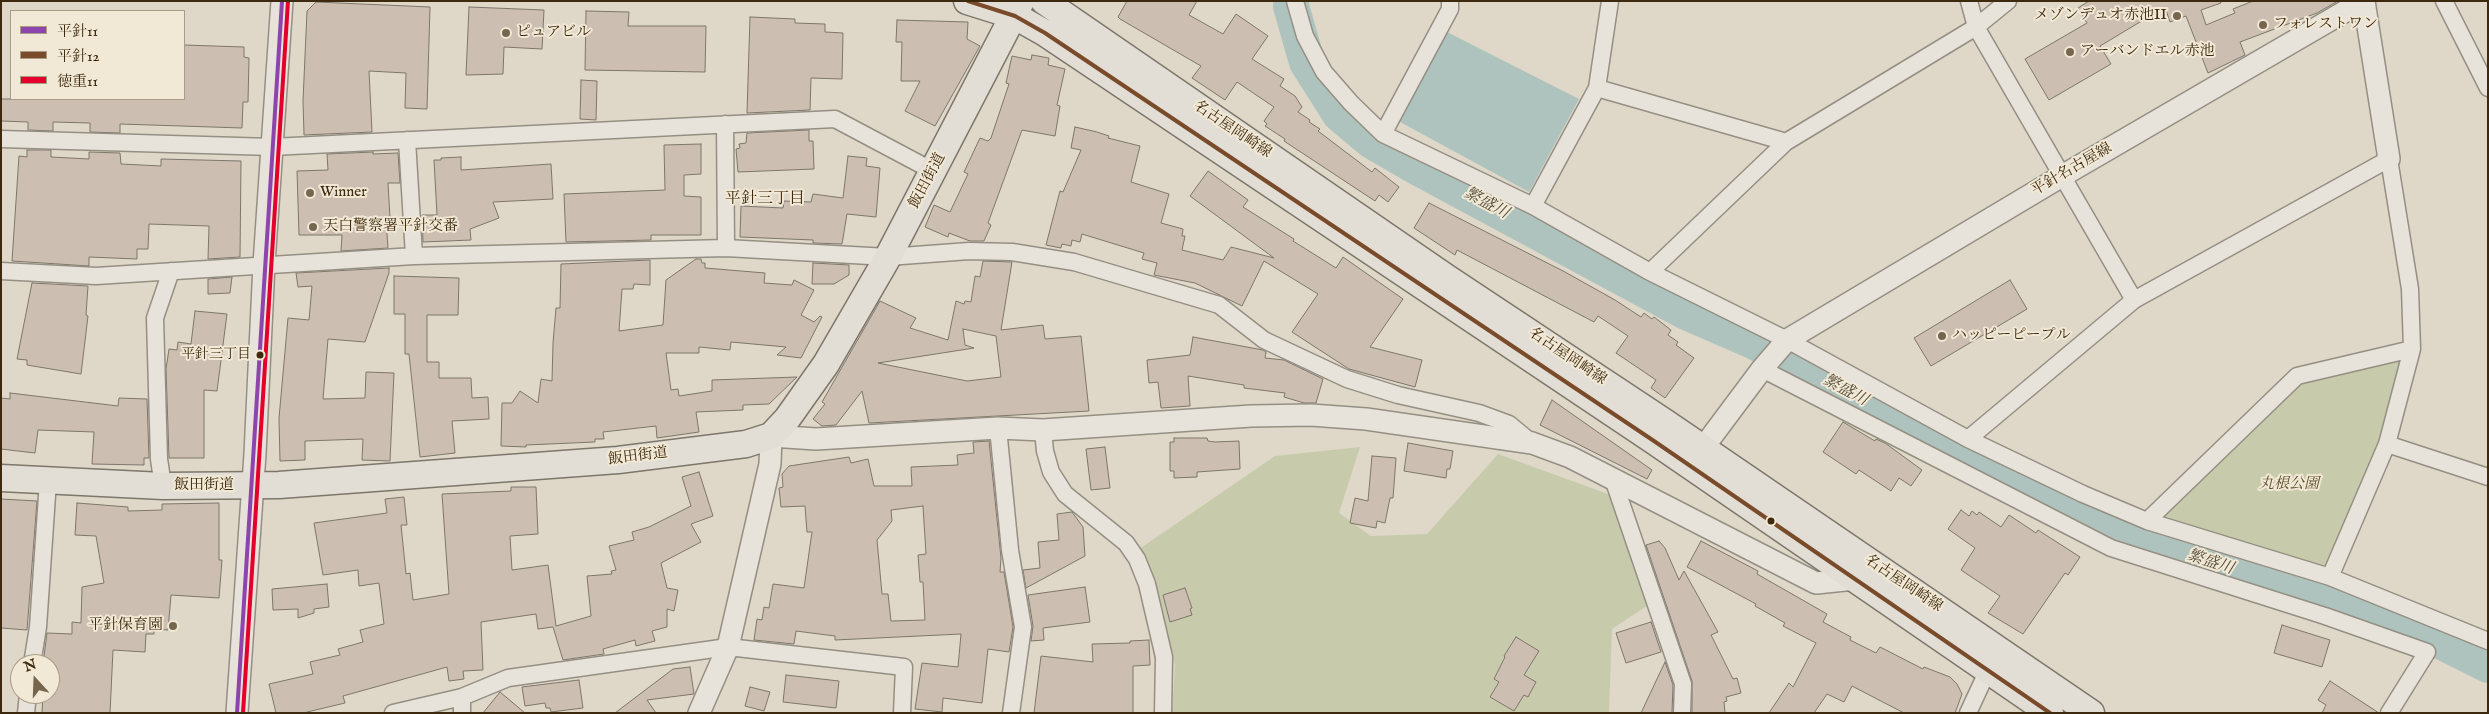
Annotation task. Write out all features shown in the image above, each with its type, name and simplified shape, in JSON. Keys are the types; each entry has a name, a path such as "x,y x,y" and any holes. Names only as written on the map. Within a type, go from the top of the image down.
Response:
{"main road":[{"name":"名古屋岡崎線","path":"967,1 1018,9 1062,44 2091,713"},
{"name":"名古屋岡崎線","path":"1044,1 1447,278 1696,457 1855,579 2050,713"},
{"name":"飯田街道","path":"1,478 163,486 252,486 618,460 746,444 771,436 787,418 826,364 888,258 1018,9"}],"street":[{"path":"237,713 282,1"},
{"path":"1295,1 1305,36 1324,72 1351,104 1383,134 1534,206 1650,272 1785,341 1968,439 2147,521 2330,576 2488,641"},
{"path":"1383,134 1450,9 1450,1"},
{"path":"1534,206 1597,88 1610,1"},
{"path":"1969,1 1976,26 2134,300"},
{"path":"1650,272 1786,142 1976,26 2008,1"},
{"path":"2330,576 2386,444 2412,349 2410,289 2364,1"},
{"name":"平針名古屋線","path":"1785,341 2062,176 2364,1"},
{"path":"2444,1 2487,84"},
{"path":"1597,88 1786,142"},
{"path":"1,138 272,147 834,119 933,170"},
{"path":"726,124 726,248"},
{"path":"407,140 414,256"},
{"path":"1968,439 2134,300 2389,159"},
{"path":"1,271 96,276 414,256 726,248 888,258 969,251 1004,252 1074,262 1219,305 1264,340 1347,379 1398,395 1479,413 1509,424 1532,443"},
{"path":"163,486 159,458 155,318 171,271"},
{"path":"1696,457 1785,341"},
{"path":"2147,521 2297,376 2412,349"},
{"path":"1762,369 2111,548 2325,616 2427,652 2389,713"},
{"path":"699,713 728,647 770,464 771,436 816,439 998,428 1043,430 1197,418 1311,415 1366,419 1532,443 1570,457 1816,583 1855,579"},
{"path":"998,428 1010,550 1023,627 1011,713"},
{"path":"1043,430 1045,451 1051,472 1065,494 1126,544 1137,559 1146,584 1164,657 1163,713"},
{"path":"2386,444 2488,477"},
{"path":"1613,479 1683,684 1682,713"},
{"path":"34,654 38,627 48,481"},
{"path":"392,713 462,705 508,678 565,668 728,647 904,667 902,713"},
{"path":"1968,713 1988,670"}],"green space":[{"name":"丸根公園","path":"2401,353 2384,443 2329,572 2152,520 2298,378"},
{"path":"1360,447 1339,513 1371,536 1427,534 1498,454 1619,498 1656,600 1612,629 1609,713 1172,713 1175,665 1161,619 1126,558 1275,456"}],"water":[{"path":"1447,32 1579,99 1529,192 1400,122"}],"building":[{"path":"1127,1 1197,1 1189,15 1223,34 1236,14 1268,36 1252,59 1284,79 1280,86 1295,96 1302,107 1298,112 1320,129 1318,131 1372,172 1375,168 1399,187 1388,202 1379,195 1375,201 1284,141 1285,139 1265,126 1267,124 1264,121 1274,107 1237,82 1225,100 1192,78 1201,66 1118,17"},
{"path":"2089,1 2220,1 2221,3 2201,10 2206,25 2235,13 2233,9 2253,1 2338,1 2317,13 2240,42 2245,55 2208,73 2186,16 2170,22 2165,7 2100,46 2111,64 2049,100 2025,59 2087,23 2078,8"},
{"path":"316,2 430,7 427,109 405,108 406,73 369,71 372,132 304,135 303,101 307,11"},
{"name":"ピュアビル","path":"469,7 544,10 542,49 504,47 503,74 466,75"},
{"path":"586,11 629,12 628,26 706,26 705,72 585,70"},
{"path":"750,17 795,19 795,23 825,24 825,32 843,33 842,79 811,78 810,110 747,113"},
{"path":"897,20 968,22 967,39 980,46 935,126 905,111 920,81 901,81 902,42 896,42"},
{"path":"185,45 244,47 244,57 249,58 248,102 243,102 242,128 120,124 120,133 90,132 90,123 53,122 53,131 28,130 28,122 1,121 1,99 185,100"},
{"path":"1032,55 1049,58 1048,65 1065,69 1057,105 1060,106 1055,136 1022,130 988,223 991,225 984,241 970,241 949,233 948,237 925,227 934,205 950,212 968,174 964,172 980,138 988,141 991,138 1009,84 1006,83 1012,56 1031,60"},
{"path":"581,80 597,81 596,120 580,119"},
{"path":"1075,127 1140,146 1131,182 1169,194 1161,223 1183,229 1182,236 1185,236 1182,250 1223,260 1231,247 1274,258 1190,196 1208,171 1248,200 1243,207 1294,239 1293,241 1336,268 1343,257 1403,299 1370,347 1422,360 1415,387 1349,369 1292,332 1318,294 1264,261 1242,306 1195,283 1154,275 1157,263 1142,259 1144,253 1082,234 1080,242 1072,240 1071,246 1062,244 1061,248 1046,245 1060,191 1063,192 1081,150 1071,148"},
{"path":"809,130 809,141 813,141 814,169 738,172 736,149 740,148 739,144 746,143 747,133"},
{"path":"701,144 701,174 684,175 684,196 701,197 701,235 651,235 651,240 566,242 564,194 665,190 664,145"},
{"path":"27,150 51,150 51,157 89,159 89,152 120,153 121,164 161,166 161,159 241,161 240,257 208,259 209,226 149,224 148,249 137,249 137,259 89,257 89,266 12,261 19,156 27,157"},
{"path":"373,152 373,154 398,153 400,183 388,183 390,218 386,219 388,248 341,251 342,235 299,235 297,171 328,170 327,154"},
{"path":"848,156 867,158 866,166 880,168 876,217 847,214 842,244 813,243 813,240 740,237 741,206 783,208 784,201 811,202 813,194 843,198"},
{"path":"461,157 461,170 551,164 553,199 493,202 499,218 470,229 471,240 423,242 422,215 437,215 434,160"},
{"path":"1429,203 1565,272 1641,317 1644,313 1652,319 1654,317 1671,330 1668,335 1678,342 1676,345 1694,358 1665,398 1651,388 1656,380 1616,353 1628,336 1598,316 1594,322 1457,250 1455,255 1414,228"},
{"path":"696,259 701,259 702,263 705,263 705,268 765,273 764,283 792,285 794,280 814,290 801,315 814,322 820,316 822,317 801,358 777,355 786,347 731,342 730,350 699,347 699,353 666,353 671,390 678,389 679,396 712,391 712,380 797,377 769,404 743,405 743,410 696,412 699,432 657,438 656,426 603,432 604,439 595,439 595,442 526,445 526,447 501,446 502,403 512,403 520,391 538,403 541,379 552,381 556,308 560,308 561,264 650,260 650,285 634,284 633,289 622,289 619,331 663,325 666,280"},
{"path":"983,261 1012,262 1001,330 1043,325 1045,339 1081,336 1089,411 869,423 862,391 836,425 822,426 813,419 825,404 822,402 880,301 916,318 910,328 948,340 956,301 964,304 965,301 971,302 975,276 980,277","holes":["963,329 996,336 1001,377 967,381 878,363 974,348 965,345"]},
{"path":"813,263 849,265 849,275 834,284 812,284"},
{"path":"389,268 389,273 365,342 328,339 323,399 365,398 366,372 394,373 390,461 362,460 363,439 305,441 305,460 280,461 279,418 288,318 309,320 312,286 298,287 296,273"},
{"path":"394,276 459,278 458,315 427,315 427,362 439,362 439,378 471,378 472,398 488,397 489,419 452,421 455,453 420,457 409,354 405,354 405,314 394,314"},
{"path":"232,277 230,293 208,294 208,279"},
{"path":"2010,280 2027,309 1931,366 1914,338"},
{"path":"32,283 88,286 86,315 88,316 81,374 27,365 27,360 17,359"},
{"path":"195,311 227,314 217,391 204,390 204,458 169,458 166,369 169,349 177,350 178,342 191,344"},
{"path":"1193,337 1263,350 1266,352 1265,358 1284,360 1323,379 1316,403 1304,403 1284,397 1285,393 1244,388 1244,385 1188,376 1190,406 1161,408 1158,382 1149,383 1147,360 1190,355"},
{"path":"10,393 118,406 119,398 147,399 149,458 144,458 144,465 92,464 94,432 38,430 35,453 1,449 1,398 10,399"},
{"path":"1552,400 1652,470 1647,479 1540,425"},
{"path":"1843,422 1875,441 1876,439 1885,443 1922,470 1911,486 1899,478 1891,491 1859,470 1856,474 1823,452"},
{"path":"1174,438 1207,438 1208,441 1215,442 1239,441 1240,469 1197,472 1197,477 1174,478 1174,471 1170,471 1170,442 1174,442"},
{"path":"989,441 1001,558 1000,572 1004,572 1013,627 1009,652 988,649 982,703 943,698 942,712 915,709 922,663 958,667 961,634 835,640 835,636 796,631 794,644 754,640 757,619 762,620 764,607 769,608 773,584 804,588 812,532 807,532 805,506 781,507 779,488 783,487 782,474 789,466 849,457 851,463 868,459 874,486 912,486 911,467 958,465 957,455 974,453 973,442","holes":["923,506 926,554 918,555 920,582 923,582 925,620 891,621 888,594 882,594 877,540 892,521 891,510"]},
{"path":"1408,443 1453,451 1450,469 1447,469 1446,478 1404,471"},
{"path":"1105,447 1110,488 1091,490 1086,449"},
{"path":"1372,456 1396,458 1393,498 1390,498 1385,523 1377,521 1376,528 1350,523 1355,498 1368,501"},
{"path":"699,472 713,516 691,524 701,542 661,563 667,588 678,590 674,611 667,609 667,627 652,631 655,641 636,646 635,640 603,649 604,654 563,660 553,627 538,629 536,614 481,622 483,670 463,671 464,679 449,681 447,667 343,696 345,703 303,713 276,713 269,684 313,674 310,662 340,655 338,649 363,642 360,630 384,624 379,583 359,586 358,570 323,575 314,523 387,513 385,499 404,497 407,525 401,525 406,574 410,573 413,600 449,594 442,494 511,491 511,487 536,487 538,534 510,536 512,570 548,565 556,626 591,616 587,576 612,574 611,571 616,570 609,546 634,540 632,532 649,527 691,506 682,477"},
{"path":"1,499 37,501 27,630 1,628"},
{"path":"77,503 128,507 128,511 162,510 162,504 219,503 219,560 222,560 219,598 171,595 168,630 154,629 154,634 146,634 145,652 113,650 110,713 42,713 42,704 60,704 60,654 44,654 47,633 72,634 72,622 81,623 82,587 104,583 96,536 75,535"},
{"path":"1961,510 1969,516 1972,511 1977,515 1979,512 2001,527 2009,515 2036,533 2038,530 2080,557 2068,575 2065,573 2023,634 1988,613 2000,596 1961,570 1975,548 1948,529"},
{"path":"1072,512 1083,527 1085,556 1026,588 1023,570 1040,568 1038,542 1059,540 1057,514"},
{"path":"1659,541 1665,548 1679,580 1684,571 1718,632 1711,635 1733,679 1737,678 1741,693 1726,697 1727,701 1724,702 1725,713 1692,713 1692,681 1646,545"},
{"path":"1701,541 1758,571 1757,574 1827,614 1823,622 1851,637 1850,640 1876,653 1880,647 1923,669 1924,667 1950,677 1957,684 1962,694 1955,713 1904,713 1852,686 1844,702 1827,694 1814,713 1769,713 1789,683 1793,687 1816,643 1783,626 1785,623 1755,606 1756,604 1687,567"},
{"path":"327,584 329,607 314,609 314,613 298,618 298,609 273,610 272,589"},
{"path":"1085,587 1090,622 1043,628 1044,640 1031,641 1033,626 1028,595"},
{"path":"1185,588 1192,608 1190,609 1192,615 1170,622 1163,595"},
{"path":"1651,622 1661,652 1626,663 1616,633"},
{"path":"2282,625 2330,640 2322,667 2274,653"},
{"path":"1516,637 1539,651 1524,675 1536,682 1528,697 1524,695 1514,711 1490,697 1499,682 1494,679 1504,656"},
{"path":"1149,640 1150,665 1133,666 1133,713 1034,713 1041,656 1093,662 1092,644 1130,643 1130,641"},
{"path":"1665,662 1673,685 1672,713 1641,713"},
{"path":"690,667 694,694 647,700 656,713 615,713 673,669"},
{"path":"786,675 839,681 836,708 783,702"},
{"path":"579,680 583,708 551,712 550,708 546,708 545,703 525,706 522,687"},
{"path":"2330,681 2379,713 2322,713 2326,705 2318,700"},
{"path":"750,687 770,692 764,711 745,706"},
{"path":"500,692 525,713 483,713"}],"waterway":[{"name":"繁盛川","path":"1291,6 1307,62 1340,114 1372,141 1415,166 1686,312 1753,341 2094,525 2432,637 2488,665"}],"transit line":[{"name":"平針11","path":"237,713 282,1"},
{"name":"徳重11","path":"243,713 288,1"},
{"name":"平針12","path":"968,1 1015,16 1045,33 1654,441 2050,713"}],"place":[{"name":"メゾンデュオ赤池II","path":"2177,16"},
{"name":"フォレストワン","path":"2263,25"},
{"name":"ピュアビル","path":"506,33"},
{"name":"アーバンドエル赤池","path":"2070,52"},
{"name":"Winner","path":"310,193"},
{"name":"天白警察署平針交番","path":"313,227"},
{"name":"ハッピーピープル","path":"1942,336"},
{"name":"平針三丁目","path":"260,355"},
{"name":"平針保育園","path":"173,626"}],"district":[{"name":"平針三丁目","path":"765,200"}]}
